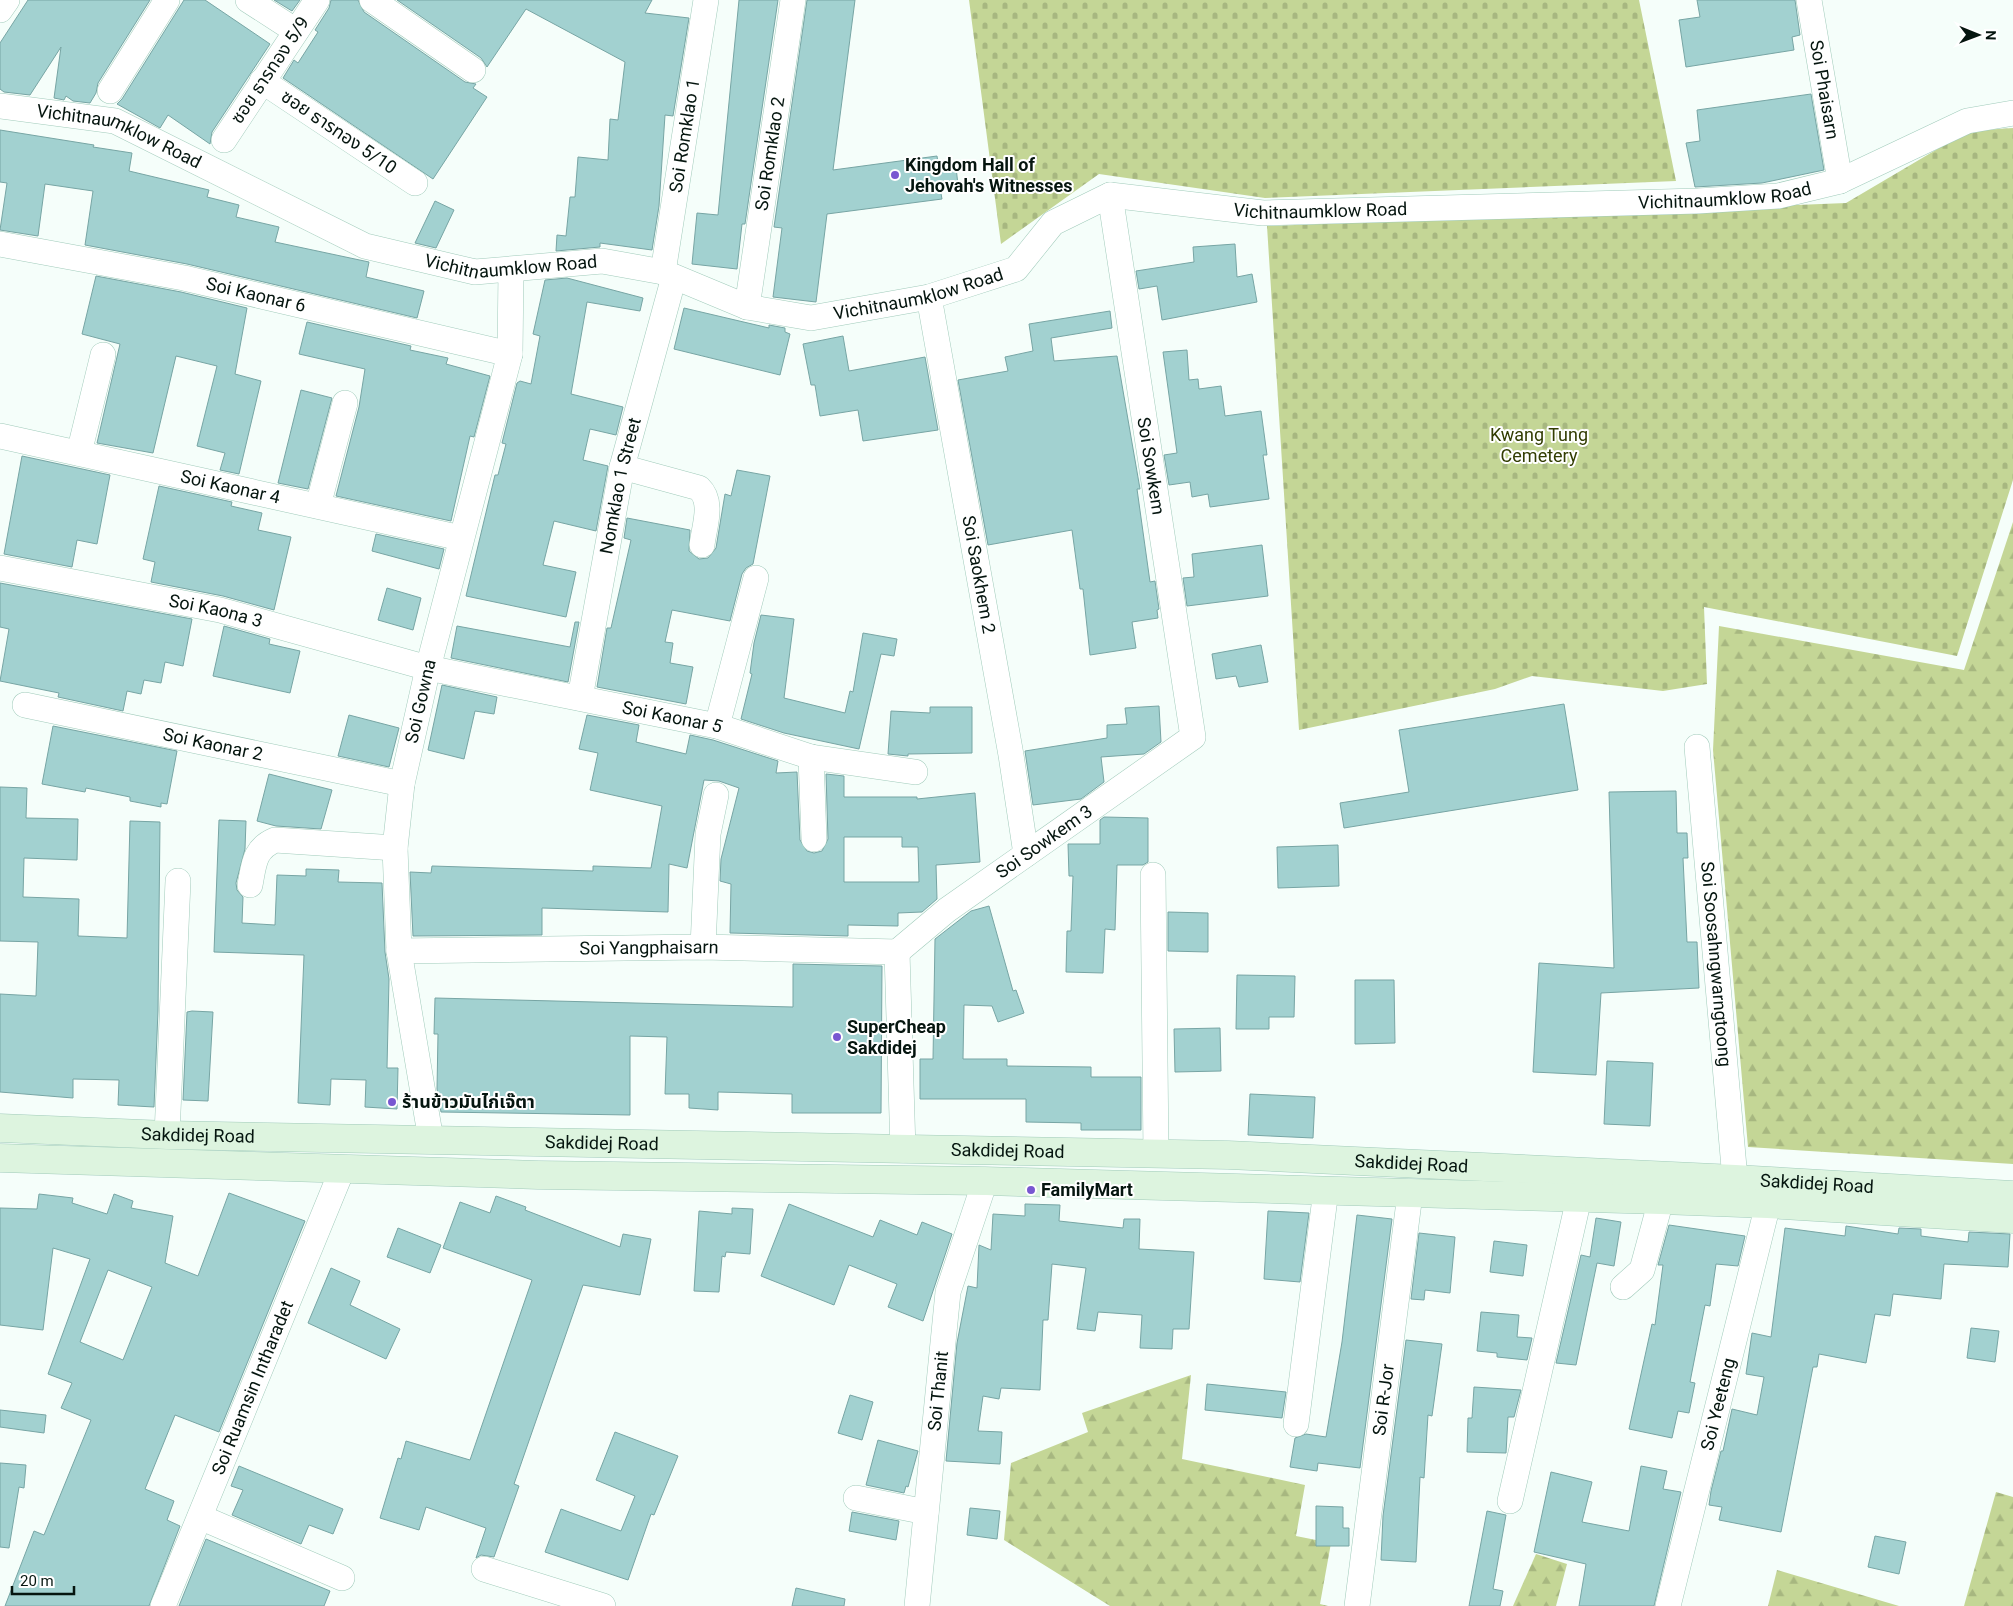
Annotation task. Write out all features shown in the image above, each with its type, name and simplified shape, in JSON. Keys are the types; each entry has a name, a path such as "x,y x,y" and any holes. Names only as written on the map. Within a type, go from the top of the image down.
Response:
{"main road":[{"name":"Sakdidej Road","path":"0,1128 167,1135 903,1150 1156,1153 1356,1160 1736,1179 2013,1219"},
{"name":"Sakdidej Road","path":"0,1158 342,1170 1326,1190 1768,1204 2013,1195"}],"street":[{"path":"0,10 7,0"},
{"path":"110,91 167,0"},
{"path":"248,0 296,31"},
{"name":"ซอย ธารทอง 5/9","path":"224,140 317,0"},
{"path":"372,0 473,70"},
{"name":"Soi Romklao 1","path":"668,274 706,0"},
{"name":"Soi Romklao 2","path":"747,307 793,0"},
{"name":"Soi Phaisarn","path":"1809,0 1840,181"},
{"name":"ซอย ธารทอง 5/10","path":"262,81 415,183"},
{"name":"Vichitnaumklow Road","path":"0,106 115,121 365,246 475,272 602,261 668,274 747,307 811,318 930,297 1016,269 1053,223 1110,195 1263,213 1698,201 1778,196 1840,181 1966,121 2013,113"},
{"name":"Soi Sowkem","path":"1110,195 1193,738"},
{"name":"Soi Kaonar 6","path":"0,244 184,278 510,354"},
{"name":"Soi Gowna","path":"430,1140 399,951 395,848 402,784 428,668 510,354 511,270"},
{"name":"Nomklao 1 Street","path":"580,698 622,467 668,274"},
{"name":"Soi Saokhem 2","path":"930,297 1011,755 1026,854"},
{"path":"79,453 102,355"},
{"path":"318,506 345,403"},
{"name":"Soi Kaonar 4","path":"0,436 461,538"},
{"path":"622,467 699,488 706,494 708,502 702,546"},
{"name":"Soi Kaona 3","path":"0,568 220,610 428,668"},
{"path":"717,726 756,578"},
{"name":"Soi Kaonar 5","path":"428,668 717,726 811,757 915,772"},
{"name":"Soi Kaonar 2","path":"25,704 402,784"},
{"name":"Soi Sowkem 3","path":"897,952 947,910 1193,738"},
{"name":"Soi Soosahngwarngtoong","path":"1696,747 1736,1179"},
{"path":"811,757 814,839"},
{"path":"703,947 708,834 716,795"},
{"path":"250,885 254,862 262,846 275,840 395,848"},
{"path":"1153,875 1156,1153"},
{"path":"167,1135 178,881"},
{"name":"Soi Yangphaisarn","path":"399,951 703,947 897,952"},
{"path":"897,952 903,1150"},
{"name":"Soi Ruamsin Intharadet","path":"164,1606 342,1170"},
{"name":"Soi Thanit","path":"917,1606 948,1292 985,1182"},
{"path":"1296,1424 1326,1190"},
{"name":"Soi R-Jor","path":"1357,1606 1410,1194"},
{"path":"1510,1502 1579,1198"},
{"path":"1623,1287 1642,1270 1661,1200"},
{"name":"Soi Yeeteng","path":"1668,1606 1768,1204"},
{"path":"856,1498 926,1512"},
{"path":"200,1517 342,1578"},
{"path":"484,1569 603,1606"}],"green space":[{"path":"969,0 1639,0 1676,181 1265,198 1099,174 1001,244"},
{"name":"Kwang Tung Cemetery","path":"2013,128 2013,480 1957,656 1704,607 1707,684 1663,691 1532,676 1495,689 1299,730 1267,226 1846,203 1968,131"},
{"path":"2013,522 2013,1164 1748,1147 1713,750 1719,626 1964,670"},
{"path":"1191,1375 1182,1459 1305,1485 1296,1536 1331,1543 1320,1604 1328,1606 1110,1606 1004,1540 1011,1463 1088,1432 1082,1413"},
{"path":"1996,1492 2013,1497 2013,1606 1964,1606"},
{"path":"1536,1554 1567,1564 1556,1606 1513,1606"},
{"path":"1777,1570 1899,1606 1768,1606"}],"building":[{"path":"28,0 150,0 98,83 96,93 90,103 73,101 66,96 64,100 54,98 61,47 30,95 4,92 0,89 0,43"},
{"path":"184,0 205,0 270,44 212,132 210,144 168,115 160,128 117,104"},
{"path":"274,0 300,0 292,11"},
{"path":"331,0 358,0 364,12 465,82 476,84 473,88 487,97 433,179 283,78 294,60 298,63 318,32 315,30 329,8"},
{"path":"397,0 652,0 645,13 689,18 673,116 665,115 659,206 652,250 600,243 600,247 556,251 557,235 566,236 570,197 575,197 578,157 608,160 610,119 618,120 625,62 526,9 487,67 481,58"},
{"path":"739,0 778,0 745,224 742,224 737,269 692,264 697,213 718,215"},
{"path":"807,0 855,0 833,170 937,156 939,169 956,167 958,185 940,188 942,199 827,214 816,302 773,297 782,228 774,227"},
{"path":"1697,0 1795,0 1800,35 1792,37 1794,50 1686,67 1679,20 1700,17"},
{"path":"1811,94 1824,170 1762,183 1695,187 1686,143 1700,141 1697,110"},
{"path":"0,130 132,153 129,171 209,190 207,197 239,205 236,217 279,227 275,242 369,262 366,277 424,291 417,318 187,264 85,245 93,191 45,184 38,236 0,230 7,183 0,182"},
{"path":"435,201 454,210 436,248 415,243"},
{"path":"1235,244 1237,277 1252,274 1257,302 1162,320 1157,286 1139,289 1136,271 1194,262 1193,247"},
{"path":"96,276 181,292 247,308 235,374 261,381 239,474 220,470 225,453 197,446 217,366 176,356 153,453 97,443 120,344 82,334"},
{"path":"567,278 643,298 640,311 587,302 571,394 623,407 616,435 590,429 583,460 608,466 596,531 554,521 543,565 576,572 566,617 466,596 495,475 498,475 506,444 502,443 517,383 520,381 531,384 540,336 533,334 545,280"},
{"path":"684,308 769,328 769,325 785,328 785,332 790,334 780,375 674,349"},
{"path":"1110,311 1112,328 1051,338 1054,361 1117,356 1140,489 1137,489 1150,582 1155,581 1159,609 1157,610 1158,618 1132,622 1136,648 1090,655 1083,589 1080,589 1072,530 988,545 958,380 1008,371 1005,357 1033,351 1029,324"},
{"path":"307,322 411,346 410,350 448,358 446,364 490,376 474,437 470,436 451,521 336,496 359,407 365,369 299,354"},
{"path":"843,336 849,371 925,357 938,430 863,441 858,410 820,416 815,385 811,385 803,344"},
{"path":"1187,350 1189,380 1198,379 1199,389 1221,386 1225,416 1261,411 1267,455 1263,455 1269,499 1210,507 1208,494 1192,497 1190,482 1169,485 1164,455 1177,453 1163,352"},
{"path":"301,390 332,398 308,489 278,483"},
{"path":"22,456 110,475 97,544 77,540 72,567 4,554"},
{"path":"737,470 770,476 753,564 746,568 742,574 730,621 672,610 665,642 673,643 670,663 693,667 686,704 597,687 607,628 611,628 631,540 624,538 627,518 690,530 689,551 699,559 708,558 716,548 725,494 731,496"},
{"path":"159,486 232,502 231,506 262,513 258,530 291,537 274,610 223,596 151,582 155,562 143,559"},
{"path":"376,534 444,549 439,569 372,551"},
{"path":"1262,545 1268,596 1187,606 1183,578 1194,577 1192,554"},
{"path":"0,583 192,619 183,666 165,662 161,683 144,680 141,694 127,691 123,711 58,697 59,693 0,681 9,629 0,627"},
{"path":"387,588 421,598 413,630 378,620"},
{"path":"761,615 794,619 784,698 845,713 850,691 853,692 863,633 897,639 894,656 881,654 859,749 784,733 741,719 752,674 750,673 754,643"},
{"path":"575,622 579,622 568,682 451,658 457,626 570,647"},
{"path":"224,626 270,639 269,644 300,651 290,693 213,676"},
{"path":"1261,645 1268,682 1239,687 1236,676 1216,679 1212,654"},
{"path":"442,685 497,697 494,714 475,711 464,759 428,750"},
{"path":"1564,704 1578,790 1344,828 1340,803 1409,792 1399,730"},
{"path":"1159,706 1161,742 1144,754 1101,757 1104,782 1081,799 1033,805 1025,751 1107,738 1107,725 1127,724 1125,708"},
{"path":"930,707 972,707 972,753 908,754 908,756 888,754 891,711 930,713"},
{"path":"349,715 399,728 389,767 338,756"},
{"path":"587,715 639,725 636,742 686,754 690,735 713,740 778,761 776,773 797,772 800,840 807,851 814,853 822,851 828,839 826,774 844,776 844,797 917,797 917,799 975,793 980,862 936,865 937,899 922,912 898,913 898,926 848,925 848,936 730,933 731,884 720,881 721,859 739,788 719,781 704,780 687,868 669,864 668,912 542,908 542,935 413,936 410,872 431,873 432,866 593,871 593,866 651,868 662,806 590,790 598,753 579,749","holes":["844,837 902,837 902,847 918,847 919,882 844,882"]},
{"path":"53,726 177,751 167,804 161,803 161,807 130,801 130,797 86,788 85,792 42,784"},
{"path":"269,774 332,790 321,829 276,826 257,821"},
{"path":"0,787 27,788 26,818 78,819 77,860 24,858 23,897 79,899 78,936 127,938 130,821 160,822 158,1011 154,1107 118,1105 119,1080 73,1079 73,1098 0,1092 0,994 36,996 38,942 0,941"},
{"path":"1676,791 1677,833 1687,833 1688,858 1683,858 1687,942 1697,942 1699,988 1601,993 1596,1075 1533,1072 1539,963 1614,968 1609,792"},
{"path":"1104,817 1148,818 1148,862 1143,865 1117,865 1115,930 1105,929 1103,973 1066,972 1067,931 1071,931 1073,876 1069,876 1068,844 1100,844 1100,820"},
{"path":"219,820 246,821 245,849 236,883 237,890 243,897 242,923 275,925 277,875 306,876 306,869 339,870 338,882 382,883 385,952 389,979 387,1068 398,1068 397,1109 365,1107 366,1080 331,1079 330,1105 298,1103 304,955 214,952"},
{"path":"1338,845 1339,886 1278,888 1277,847"},
{"path":"989,906 1013,991 1016,990 1024,1013 998,1022 992,1006 964,1005 963,1059 1007,1059 1007,1066 1091,1067 1091,1077 1141,1077 1141,1130 1081,1130 1081,1123 1026,1122 1026,1099 920,1099 920,1059 933,1059 935,939 971,911"},
{"path":"1168,912 1208,913 1208,952 1168,951"},
{"path":"793,964 882,966 881,1113 792,1113 792,1094 718,1092 718,1110 689,1108 689,1094 665,1094 667,1037 630,1036 630,1115 441,1112 437,1089 438,1034 434,1034 435,998 793,1007"},
{"path":"1237,975 1295,976 1294,1017 1269,1017 1269,1029 1236,1029"},
{"path":"1355,980 1394,980 1395,1043 1355,1044"},
{"path":"187,1012 213,1012 208,1101 183,1100"},
{"path":"1220,1028 1221,1071 1175,1072 1174,1029"},
{"path":"1607,1061 1653,1063 1650,1126 1604,1124"},
{"path":"1250,1094 1315,1097 1313,1138 1248,1135"},
{"path":"229,1193 305,1221 219,1432 175,1415 145,1489 174,1501 167,1520 180,1526 149,1606 5,1606 34,1531 44,1535 91,1420 61,1408 72,1383 48,1374 90,1259 53,1248 43,1330 0,1325 0,1208 37,1209 39,1194 73,1198 72,1203 107,1214 114,1194 133,1201 131,1208 173,1216 165,1263 198,1276","holes":["108,1270 152,1287 123,1360 80,1342"]},
{"path":"496,1196 526,1207 525,1210 620,1247 623,1234 651,1239 640,1295 583,1285 514,1484 519,1486 494,1557 481,1555 476,1558 486,1528 426,1507 419,1530 380,1518 398,1458 401,1459 406,1441 470,1460 532,1280 443,1248 460,1202 490,1213"},
{"path":"789,1204 873,1237 880,1220 917,1235 922,1222 952,1234 923,1321 888,1307 897,1284 849,1265 834,1305 761,1276"},
{"path":"1025,1204 1060,1205 1059,1221 1123,1228 1124,1219 1140,1219 1139,1249 1194,1252 1189,1329 1173,1329 1172,1349 1140,1348 1142,1315 1098,1312 1095,1331 1077,1329 1086,1268 1052,1264 1048,1320 1043,1320 1040,1390 1001,1388 999,1399 983,1396 978,1431 1002,1432 1000,1464 946,1461 957,1343 968,1286 977,1288 979,1245 991,1250 993,1214 1025,1216"},
{"path":"732,1208 753,1209 750,1254 726,1252 725,1257 722,1256 719,1292 694,1291 699,1211 732,1214"},
{"path":"1268,1211 1309,1213 1300,1282 1264,1279"},
{"path":"1357,1215 1392,1219 1360,1468 1318,1463 1317,1471 1290,1467 1295,1438 1306,1434 1326,1437 1342,1342"},
{"path":"1596,1218 1621,1222 1614,1266 1597,1263 1576,1365 1556,1363 1581,1255 1590,1257"},
{"path":"1669,1225 1745,1236 1738,1266 1716,1264 1710,1306 1705,1305 1690,1382 1695,1383 1689,1413 1678,1411 1672,1438 1629,1429 1652,1324 1655,1325 1663,1265 1658,1265"},
{"path":"1846,1226 1898,1234 1899,1228 1921,1229 1921,1236 1968,1242 1969,1232 2010,1234 2008,1267 1944,1264 1941,1299 1893,1294 1890,1316 1875,1314 1866,1363 1819,1354 1817,1367 1813,1367 1781,1532 1719,1520 1722,1507 1709,1505 1711,1491 1721,1451 1723,1451 1732,1409 1757,1415 1764,1377 1746,1374 1752,1333 1771,1337 1785,1228 1845,1236"},
{"path":"398,1228 441,1245 430,1273 387,1257"},
{"path":"1419,1233 1455,1237 1450,1293 1425,1290 1424,1300 1411,1299"},
{"path":"1494,1241 1527,1245 1523,1276 1490,1272"},
{"path":"331,1268 360,1281 350,1305 400,1329 386,1359 308,1323"},
{"path":"1481,1312 1519,1315 1517,1337 1532,1338 1527,1360 1497,1357 1497,1353 1477,1351"},
{"path":"1971,1328 1999,1331 1995,1362 1967,1358"},
{"path":"1406,1340 1442,1344 1432,1416 1428,1415 1424,1478 1420,1477 1416,1562 1381,1560 1383,1516"},
{"path":"1207,1384 1286,1392 1282,1418 1205,1410"},
{"path":"1474,1387 1521,1390 1514,1417 1508,1417 1506,1453 1467,1452 1468,1418 1472,1418"},
{"path":"850,1395 873,1402 862,1440 838,1433"},
{"path":"0,1410 46,1415 44,1433 0,1427"},
{"path":"615,1432 678,1456 654,1515 651,1514 628,1580 545,1552 561,1509 621,1531 635,1496 596,1480"},
{"path":"878,1440 918,1451 908,1487 906,1486 904,1493 866,1485"},
{"path":"0,1463 26,1465 24,1488 19,1487 9,1548 0,1547"},
{"path":"239,1466 343,1509 333,1534 309,1525 301,1544 232,1515 243,1490 231,1486"},
{"path":"1641,1466 1667,1471 1663,1489 1681,1492 1654,1606 1579,1606 1586,1564 1534,1552 1551,1472 1592,1482 1582,1522 1629,1531"},
{"path":"1316,1506 1343,1507 1343,1528 1349,1528 1349,1546 1316,1546"},
{"path":"970,1508 1000,1511 997,1539 967,1535"},
{"path":"1487,1511 1506,1515 1493,1589 1503,1591 1500,1606 1469,1606"},
{"path":"852,1512 899,1521 896,1540 849,1531"},
{"path":"1875,1536 1906,1542 1899,1574 1868,1567"},
{"path":"206,1539 330,1591 324,1606 179,1606"},
{"path":"796,1588 845,1599 844,1606 792,1606"}],"place":[{"name":"Kingdom Hall of Jehovah's Witnesses","path":"895,175"},
{"name":"SuperCheap Sakdidej","path":"837,1037"},
{"name":"ร้านข้าวมันไก่เจ๊ตา","path":"392,1102"},
{"name":"FamilyMart","path":"1031,1190"}]}
